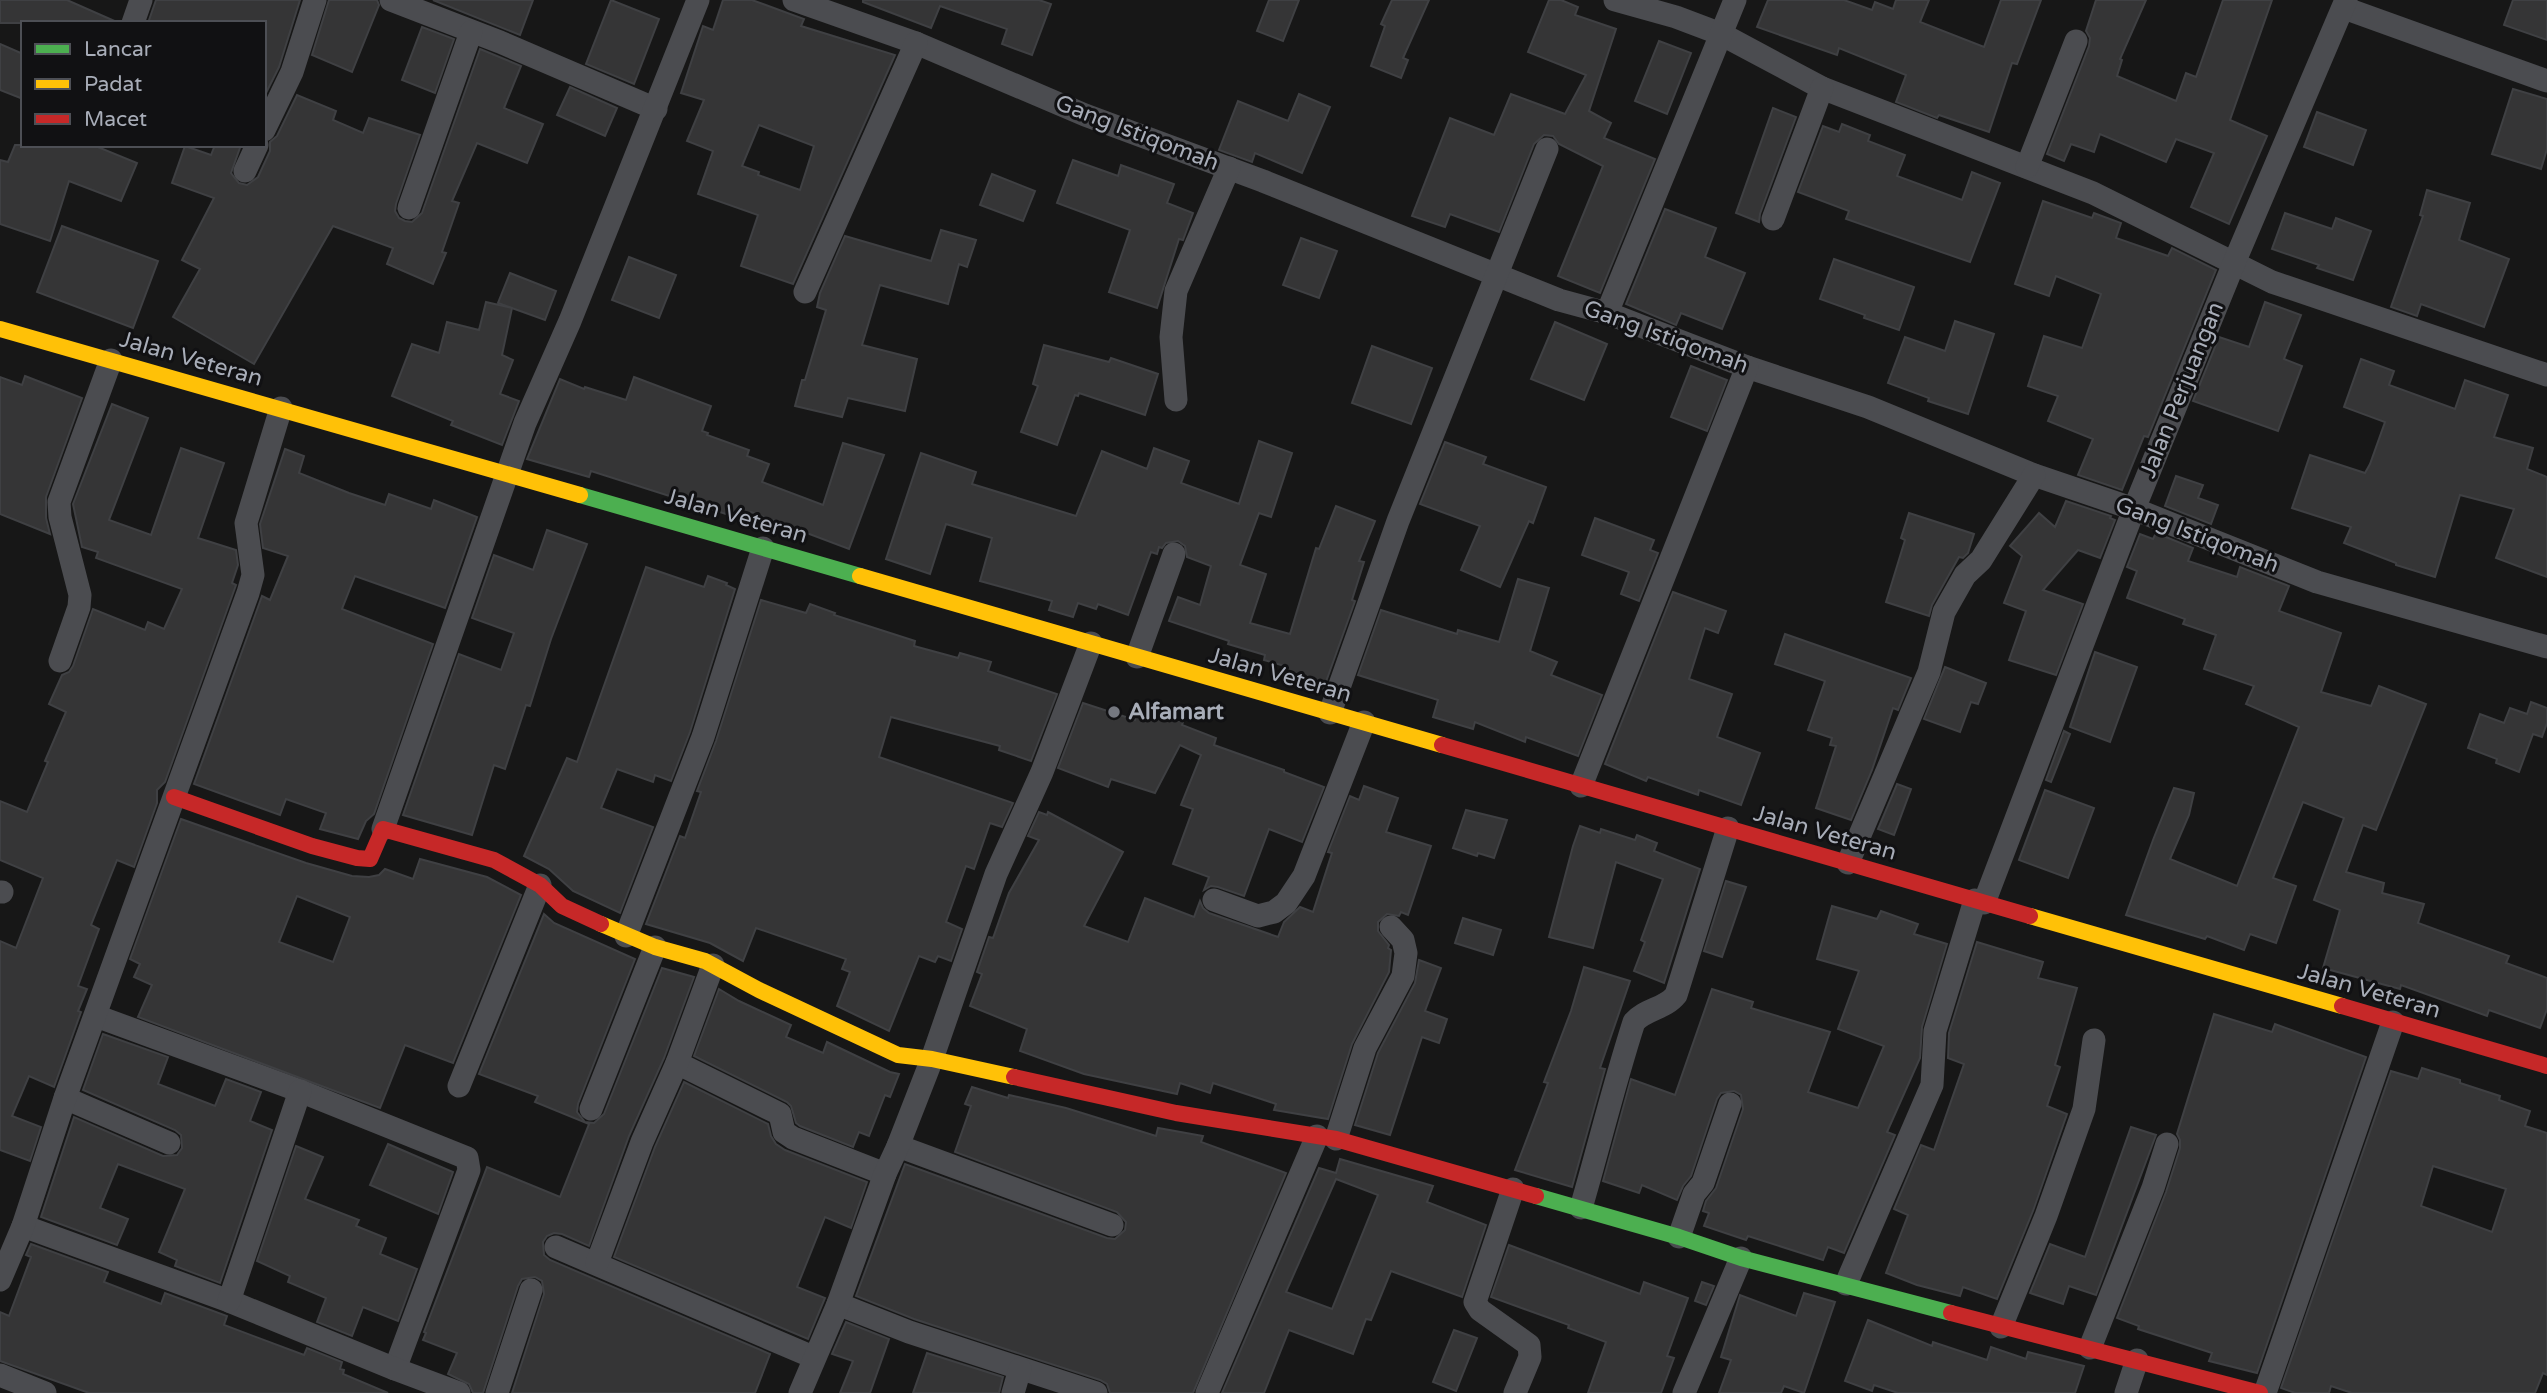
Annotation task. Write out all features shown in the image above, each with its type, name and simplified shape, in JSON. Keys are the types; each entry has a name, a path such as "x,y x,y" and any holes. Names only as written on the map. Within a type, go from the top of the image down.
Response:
{"main road":[{"name":"Jalan Veteran","path":"0,329 281,408 2547,1066"},
{"path":"174,797 312,846 357,859 370,859 383,829 494,860 540,885 562,906 626,936 713,965 759,990 898,1055 932,1059 1176,1112 1326,1137 1581,1208 1741,1258 2137,1360 2219,1387 2262,1393"}],"street":[{"path":"134,21 141,0"},
{"path":"266,126 292,72 315,0"},
{"path":"391,0 416,4 471,32 656,109"},
{"path":"383,829 526,423 570,321 698,0"},
{"name":"Gang Istiqomah","path":"794,0 916,43 1085,115 1228,168 1559,300 1607,313 1747,367 1868,407 2034,475 2134,509 2317,582 2547,647"},
{"path":"1615,0 1676,17 1721,34 1822,88 2093,193 2272,282 2547,375"},
{"path":"1607,313 1735,0"},
{"path":"2345,4 2547,81"},
{"name":"Jalan Perjuangan","path":"1846,1284 1932,1085 1935,1031 1979,901 2234,262 2345,4"},
{"path":"409,208 471,32"},
{"path":"2027,167 2076,41"},
{"path":"805,292 916,43"},
{"path":"1773,219 1822,88"},
{"path":"245,171 256,147"},
{"path":"1330,713 1398,521 1547,149"},
{"path":"1176,400 1171,337 1176,291 1228,168"},
{"path":"60,660 79,607 80,595 58,502 111,360"},
{"path":"1581,786 1747,367"},
{"path":"0,1280 23,1226 65,1098 254,575 246,523 281,408"},
{"path":"1848,863 1929,672 1944,612 1965,575 1981,560 2034,475"},
{"path":"626,936 703,737 763,548"},
{"path":"1137,657 1174,554"},
{"path":"800,1393 813,1357 838,1304 885,1174 932,1059 996,874 1042,772 1091,643"},
{"path":"1214,900 1258,916 1274,912 1286,903 1304,876 1364,722"},
{"path":"1581,1208 1602,1139 1607,1109 1634,1023 1641,1015 1671,1001 1676,995 1728,828"},
{"path":"459,1086 540,885"},
{"path":"1207,1393 1365,1048 1403,976 1406,953 1403,940 1391,927"},
{"path":"591,1109 655,947"},
{"path":"597,1263 713,965"},
{"path":"96,1016 300,1091 467,1158 469,1170 395,1369"},
{"path":"2262,1393 2393,1021"},
{"path":"2001,1327 2046,1216 2084,1109 2094,1040"},
{"path":"677,1063 780,1114 784,1132 793,1138 885,1174"},
{"path":"229,1301 300,1091"},
{"path":"65,1098 169,1143"},
{"path":"1679,1237 1694,1195 1703,1183 1730,1104"},
{"path":"2090,1348 2153,1188 2166,1144"},
{"path":"898,1146 1112,1225"},
{"path":"1513,1189 1475,1302 1480,1310 1529,1345 1530,1357 1516,1393"},
{"path":"23,1226 229,1301 459,1393"},
{"path":"556,1247 813,1357"},
{"path":"1684,1393 1741,1258"},
{"path":"497,1393 531,1290"},
{"path":"838,1304 1096,1393"},
{"path":"2126,1393 2137,1360"},
{"path":"1013,1393 1020,1369"},
{"path":"0,1375 45,1393"}],"building":[{"path":"0,0 67,0 114,21 21,21 0,23"},
{"path":"156,0 300,0 279,67 266,93 266,21 149,21"},
{"path":"329,0 377,0 379,5 352,72 312,55"},
{"path":"433,0 533,0 520,35"},
{"path":"611,0 659,19 634,84 586,64"},
{"path":"723,0 752,0 804,19 801,26 895,55 793,284 741,266 758,215 698,194 713,151 687,141 704,100 681,93 703,26 713,30","holes":["759,125 814,146 800,190 758,175 759,172 742,166"]},
{"path":"863,0 1039,0 1051,4 1032,55 1002,44 1007,29 940,6 931,28"},
{"path":"1269,0 1299,0 1283,41 1257,31"},
{"path":"1392,0 1429,0 1403,58 1408,60 1401,78 1371,66 1385,26 1381,24"},
{"path":"1549,0 1561,0 1578,7 1575,15 1616,29 1589,111 1611,123 1604,138 1655,159 1600,293 1558,276 1603,166 1559,144 1553,136 1544,135 1534,144 1499,232 1450,214 1445,227 1412,216 1450,118 1494,135 1511,94 1565,114 1586,75 1528,52"},
{"path":"1768,0 1844,0 1872,10 1875,2 1893,9 1896,0 1929,0 1920,22 1984,47 2001,0 2041,0 2017,64 2012,63 1989,132 1939,115 1937,118 1896,102 1906,75 1839,48 1837,55 1757,27"},
{"path":"2096,0 2146,0 2120,59 2122,60 2117,76 2176,101 2186,73 2196,77 2223,0 2272,0 2230,120 2267,136 2229,224 2191,207 2214,153 2176,139 2166,162 2100,134 2094,152 2071,144 2064,161 2047,154 2089,46 2090,38 2086,31"},
{"path":"2513,0 2547,0 2547,40 2504,25"},
{"path":"422,27 454,39 435,93 402,80"},
{"path":"1659,41 1691,53 1667,114 1635,101"},
{"path":"0,44 21,53 21,98 0,90"},
{"path":"480,49 521,66 504,108 543,124 527,163 477,143 452,201 459,203 442,252 446,253 433,284 387,264 393,248 333,226 254,364 173,317 200,269 182,260 214,198 172,183 185,147 211,155 214,147 240,147 231,173 239,183 247,185 258,177 270,151 270,142 277,136 297,95 336,111 333,120 363,133 369,118 420,135 395,211 399,218 412,222 422,213"},
{"path":"570,87 617,108 605,136 557,115"},
{"path":"2513,89 2547,99 2547,149 2541,169 2492,154"},
{"path":"1299,94 1330,107 1302,173 1255,153 1252,162 1219,150 1238,101 1288,121"},
{"path":"1773,108 1796,117 1759,222 1736,213"},
{"path":"2317,112 2366,130 2353,165 2304,147"},
{"path":"1842,124 1870,135 1868,141 1905,155 1897,176 1962,200 1972,172 2000,183 1970,262 1846,219 1849,211 1798,192 1823,126 1839,132"},
{"path":"15,145 21,145 98,147 137,163 121,201 69,181 50,241 0,224 0,160 8,162"},
{"path":"1073,160 1118,176 1121,165 1174,184 1167,203 1193,213 1183,240 1179,239 1157,308 1109,292 1130,230 1057,203"},
{"path":"992,174 1035,191 1023,221 980,205"},
{"path":"2427,190 2470,203 2459,240 2509,259 2484,327 2421,304 2417,316 2391,307 2423,216 2420,215"},
{"path":"2043,201 2092,218 2094,213 2121,223 2116,238 2168,256 2172,248 2216,270 2148,437 2144,436 2122,490 2078,475 2093,439 2048,421 2058,396 2028,386 2044,336 2082,348 2101,294 2056,276 2049,296 2015,284"},
{"path":"1665,209 1716,228 1705,257 1745,273 1722,329 1681,313 1676,325 1626,304"},
{"path":"2285,213 2332,229 2336,218 2371,231 2353,280 2272,249"},
{"path":"62,226 158,261 133,328 37,292"},
{"path":"941,230 976,240 967,267 959,264 948,304 880,285 862,345 917,359 905,411 848,398 842,417 795,406 826,310 817,307 820,293 845,236 931,261"},
{"path":"1301,238 1337,251 1319,298 1283,285"},
{"path":"629,257 676,275 659,318 612,300"},
{"path":"1834,259 1914,287 1899,330 1820,299"},
{"path":"510,273 556,291 545,320 498,303"},
{"path":"486,302 512,308 502,355 513,360 500,394 519,401 502,445 451,425 453,421 392,396 412,344 439,353 447,322 479,330"},
{"path":"2265,302 2301,315 2284,359 2302,366 2278,431 2193,401 2219,337 2249,347"},
{"path":"1955,321 1994,334 1968,414 1928,401 1929,398 1888,383 1905,337 1945,351"},
{"path":"1555,322 1607,344 1584,400 1531,379"},
{"path":"1044,345 1109,362 1111,358 1158,374 1145,415 1079,393 1078,396 1075,395 1057,445 1021,432 1038,386 1033,384"},
{"path":"1372,346 1432,368 1411,424 1352,403"},
{"path":"2361,359 2394,371 2389,385 2455,409 2465,380 2508,395 2494,437 2533,448 2527,469 2547,477 2547,577 2496,558 2514,509 2460,495 2435,577 2396,565 2344,543 2351,527 2292,508 2310,455 2365,473 2370,464 2385,422 2344,407"},
{"path":"1691,366 1727,380 1707,431 1671,417"},
{"path":"25,376 82,398 46,497 46,518 50,534 0,514 0,377 22,385"},
{"path":"634,377 711,406 702,431 749,450 747,456 769,464 762,482 823,505 843,443 884,455 849,549 751,512 748,521 591,471 589,477 527,459 560,379 584,389 585,387 626,400"},
{"path":"112,404 148,418 109,520 151,535 181,448 224,463 198,538 236,550 238,565 232,583 236,585 165,782 157,790 157,803 134,867 117,860 91,925 99,929 78,986 87,989 54,1087 29,1076 12,1116 41,1127 30,1161 0,1150 0,941 16,948 43,878 0,860 0,801 27,812 66,712 49,704 62,675 69,672 73,666 93,609 145,630 148,622 164,629 182,589 96,558 98,552 82,547 73,504"},
{"path":"1259,441 1292,453 1271,517 1259,513 1240,565 1266,574 1250,623 1290,634 1316,548 1319,549 1336,506 1375,521 1359,561 1364,562 1352,600 1355,601 1323,690 1285,679 1288,667 1264,660 1265,655 1169,621 1178,597 1200,605 1211,566 1187,557 1185,546 1178,541 1159,547 1157,554 1151,552 1128,615 1098,604 1096,609 1078,603 1073,617 1049,610 1052,601 980,581 992,538 946,524 930,574 886,559 921,453 976,472 972,484 1076,516 1102,451 1147,469 1154,448 1189,461 1181,483 1239,504"},
{"path":"1445,442 1486,457 1483,464 1546,487 1533,523 1529,521 1500,587 1461,570 1480,526 1420,504"},
{"path":"285,449 304,456 299,473 349,493 385,505 389,494 431,509 434,500 477,517 445,608 355,576 342,609 433,644 374,814 366,821 358,839 320,829 326,813 286,799 280,815 194,784 262,596 270,600 288,556 263,548 260,524"},
{"path":"2176,476 2203,485 2198,498 2218,505 2211,524 2165,506"},
{"path":"2066,501 2111,516 2110,518 2115,520 2100,558 2078,550 2043,590 2083,604 2056,675 2009,660 2026,611 2004,603 2022,556 2010,546 2039,513 2055,527"},
{"path":"1909,513 1974,534 1968,553 1963,558 1959,557 1932,605 1929,616 1886,602 1905,540 1901,538"},
{"path":"1595,518 1654,540 1650,550 1658,553 1639,601 1621,594 1629,572 1582,555"},
{"path":"547,530 587,544 551,639 530,706 526,705 505,769 494,765 472,835 403,815 459,654 501,670 514,633 472,618 494,555 533,570"},
{"path":"2156,533 2193,548 2188,561 2237,577 2240,567 2289,586 2279,611 2341,633 2321,692 2371,706 2379,686 2426,704 2376,830 2363,825 2346,872 2384,883 2382,893 2424,904 2418,923 2509,956 2506,963 2547,978 2547,1009 2540,1028 2489,1010 2487,1016 2401,985 2400,989 2323,968 2340,910 2314,900 2344,818 2303,802 2273,878 2296,886 2276,943 2250,934 2244,950 2207,936 2205,939 2126,915 2174,788 2194,793 2189,815 2170,859 2237,886 2299,727 2246,704 2254,686 2204,669 2216,635 2183,624 2185,619 2127,598 2137,571 2127,567 2140,534 2153,539"},
{"path":"646,567 704,587 708,576 735,589 690,732 671,781 655,775 653,782 617,769 601,808 653,827 620,913 573,891 549,869 524,856 567,758 577,762"},
{"path":"1518,579 1549,588 1530,651 1557,662 1551,675 1602,695 1578,756 1526,737 1525,742 1475,722 1473,729 1433,717 1438,700 1358,675 1381,610 1457,634 1458,630 1499,642"},
{"path":"1673,592 1726,611 1718,633 1705,628 1689,679 1732,694 1717,737 1760,753 1741,805 1699,790 1698,795 1648,777 1646,781 1605,764"},
{"path":"761,600 806,613 810,604 835,613 834,615 915,641 914,646 958,658 960,653 991,662 988,671 1057,694 1031,761 999,750 1000,746 891,717 879,757 1013,803 1002,827 990,823 974,869 966,866 946,922 962,929 951,961 938,956 935,962 919,956 889,1031 837,1006 850,972 842,969 846,959 756,928 743,961 710,943 646,924 680,836 685,838 701,792 697,791 716,741"},
{"path":"1785,634 1911,678 1898,710 1893,708 1872,770 1851,820 1816,808 1836,746 1830,745 1832,738 1808,730 1825,681 1775,664"},
{"path":"2095,652 2137,667 2110,742 2070,727"},
{"path":"1945,667 1986,683 1978,704 1971,702 1960,732 1924,719"},
{"path":"2531,702 2547,708 2547,723 2542,737 2533,734 2519,772 2496,763 2497,759 2468,748 2480,714 2504,723 2510,708 2527,714"},
{"path":"1083,703 1135,720 1139,710 1144,711 1146,707 1216,738 1214,745 1324,787 1302,842 1269,829 1244,896 1218,887 1211,886 1204,890 1209,877 1173,864 1193,809 1181,805 1201,755 1180,745 1155,793 1111,779 1108,787 1058,768"},
{"path":"2064,731 2070,734 2051,782 2046,780"},
{"path":"1897,784 1911,789 1894,835 1878,829"},
{"path":"1364,786 1398,798 1386,832 1431,846 1408,915 1401,912 1399,916 1387,914 1378,922 1378,931 1391,950 1389,972 1352,1044 1328,1119 1274,1110 1276,1104 1213,1083 1210,1093 1180,1083 1177,1094 1084,1074 1020,1051 1027,1029 970,1006 982,974 977,972 989,937 993,938 1009,893 1039,840 1028,836 1039,812 1047,815 1048,812 1123,852 1084,926 1128,942 1145,898 1194,917 1200,901 1209,913 1278,937 1284,922 1300,907 1313,912 1332,853 1328,852 1350,796 1359,800"},
{"path":"2045,790 2094,808 2068,878 2019,860"},
{"path":"1466,810 1507,820 1494,858 1453,848"},
{"path":"181,819 306,863 352,876 379,875 385,869 413,879 420,859 487,877 521,895 453,1063 405,1045 380,1108 138,1017 152,985 134,977 140,964 130,959","holes":["297,896 350,917 333,962 279,942"]},
{"path":"1580,826 1600,833 1601,829 1635,840 1637,835 1657,843 1654,851 1700,869 1664,983 1634,971 1645,942 1641,940 1663,879 1616,862 1593,948 1549,937"},
{"path":"1726,881 1746,887 1722,957 1704,951"},
{"path":"1832,906 1877,919 1881,911 1918,924 1914,934 1947,944 1922,1027 1920,1058 1887,1132 1895,1135 1844,1253 1828,1247 1823,1260 1748,1236 1746,1240 1704,1226 1709,1213 1703,1211 1706,1201 1716,1188 1743,1109 1741,1095 1734,1091 1721,1093 1717,1099 1691,1176 1677,1200 1642,1185 1639,1193 1603,1181 1631,1079 1675,1095 1712,989 1753,1002 1751,1008 1830,1032 1808,1092 1858,1108 1884,1046 1838,1029 1859,971 1817,959"},
{"path":"544,914 554,923 635,959 578,1104 577,1112 585,1122 594,1123 604,1114 662,968 694,977 664,1058 629,1136 589,1246 554,1233 547,1236 543,1242 544,1255 550,1260 770,1354 755,1393 512,1393 544,1294 542,1281 535,1277 522,1279 518,1286 483,1393 473,1393 469,1384 448,1374 457,1353 423,1340 487,1167 560,1197 589,1124 535,1102 538,1096 479,1074"},
{"path":"1463,918 1501,930 1493,955 1455,943"},
{"path":"1977,942 2043,962 2038,978 2077,988 2055,1065 2060,1067 2047,1106 2067,1114 2033,1211 1997,1299 1963,1287 1960,1296 1917,1285 1886,1273 1908,1215 1894,1209 1921,1145 1934,1150 1964,1064 1948,1058 1949,1033"},
{"path":"1419,960 1441,968 1425,1011 1447,1019 1439,1043 1422,1037 1390,1135 1355,1125 1378,1053 1415,983"},
{"path":"1584,967 1630,981 1600,1068 1605,1069 1572,1187 1515,1170 1548,1083 1544,1082 1571,1011"},
{"path":"719,989 791,1025 786,1037 823,1053 827,1042 899,1074 890,1097 885,1095 869,1136 859,1132 853,1147 800,1126 787,1102 694,1056"},
{"path":"2214,1014 2272,1032 2275,1024 2366,1057 2257,1373 2209,1361 2212,1353 2138,1329 2139,1326 2117,1318 2166,1192 2180,1148 2177,1134"},
{"path":"103,1034 168,1057 158,1084 215,1106 226,1079 261,1092 250,1121 272,1130 220,1283 175,1266 177,1260 159,1252 185,1189 118,1164 100,1208 128,1219 117,1245 41,1217 74,1117 163,1156 177,1155 182,1148 181,1135 175,1130 83,1090"},
{"path":"2422,1068 2500,1096 2499,1100 2530,1111 2525,1126 2547,1133 2547,1375 2543,1373 2535,1393 2352,1393 2331,1386 2329,1393 2295,1393 2281,1388 2391,1071 2418,1079","holes":["2433,1166 2506,1189 2492,1232 2421,1206"]},
{"path":"684,1082 768,1124 776,1144 785,1150 867,1182 851,1228 825,1217 797,1287 825,1298 808,1339 614,1257 655,1147"},
{"path":"972,1087 1008,1098 1009,1095 1066,1108 1156,1136 1158,1128 1203,1136 1201,1142 1286,1173 1193,1393 1110,1393 1107,1384 1100,1380 914,1319 856,1296 905,1164 1107,1238 1115,1239 1125,1230 1126,1222 1117,1212 955,1152 971,1106 965,1104"},
{"path":"2131,1127 2156,1135 2096,1295 2069,1286 2063,1304 2030,1293 2050,1244 2085,1257"},
{"path":"388,1144 453,1172 438,1214 370,1185"},
{"path":"296,1146 323,1157 305,1199 359,1220 356,1226 386,1238 380,1254 417,1269 398,1321 363,1307 352,1336 317,1322 326,1298 288,1282 290,1276 257,1261"},
{"path":"1340,1159 1433,1186 1427,1202 1486,1225 1462,1297 1391,1271 1371,1320 1366,1319 1353,1354 1289,1330 1264,1393 1222,1393 1319,1168 1336,1173","holes":["1336,1179 1378,1195 1332,1309 1286,1292"]},
{"path":"31,1244 108,1272 104,1282 161,1304 165,1293 227,1316 224,1325 304,1355 307,1348 342,1362 340,1369 344,1370 343,1374 388,1393 89,1393 0,1361 0,1312 9,1316 31,1257 26,1255"},
{"path":"1509,1245 1640,1294 1644,1282 1688,1298 1667,1356 1674,1358 1661,1393 1588,1393 1606,1342 1568,1328 1569,1325 1491,1297"},
{"path":"1702,1282 1714,1286 1706,1305 1695,1301"},
{"path":"1804,1293 1835,1302 1804,1393 1784,1386 1781,1393 1719,1393 1731,1360 1721,1357 1740,1295 1796,1316"},
{"path":"1868,1320 1932,1346 1933,1342 1987,1360 1991,1347 2026,1359 2028,1352 2084,1366 2075,1393 1898,1393 1874,1385 1872,1391 1845,1381"},
{"path":"846,1322 889,1339 870,1393 840,1393 853,1361 832,1354"},
{"path":"1454,1330 1477,1338 1456,1391 1433,1382"},
{"path":"927,1353 1003,1377 999,1393 913,1393"}],"traffic: fast":[{"path":"580,495 860,576"},
{"path":"1536,1196 1679,1237 1741,1258 1951,1313"}],"traffic: slow":[{"path":"0,329 580,495"},
{"path":"860,576 1442,745"},
{"path":"2030,916 2342,1006"},
{"path":"601,924 655,947 705,961 759,990 898,1055 932,1059 1014,1077"}],"traffic: jam":[{"path":"1442,745 2030,916"},
{"path":"174,797 312,846 357,858 370,859 383,829 494,860 540,885 562,906 601,924"},
{"path":"2342,1006 2547,1066"},
{"path":"1014,1077 1176,1113 1336,1139 1536,1196"},
{"path":"1951,1313 2260,1393"}],"place":[{"name":"Alfamart","path":"1114,712"}]}
